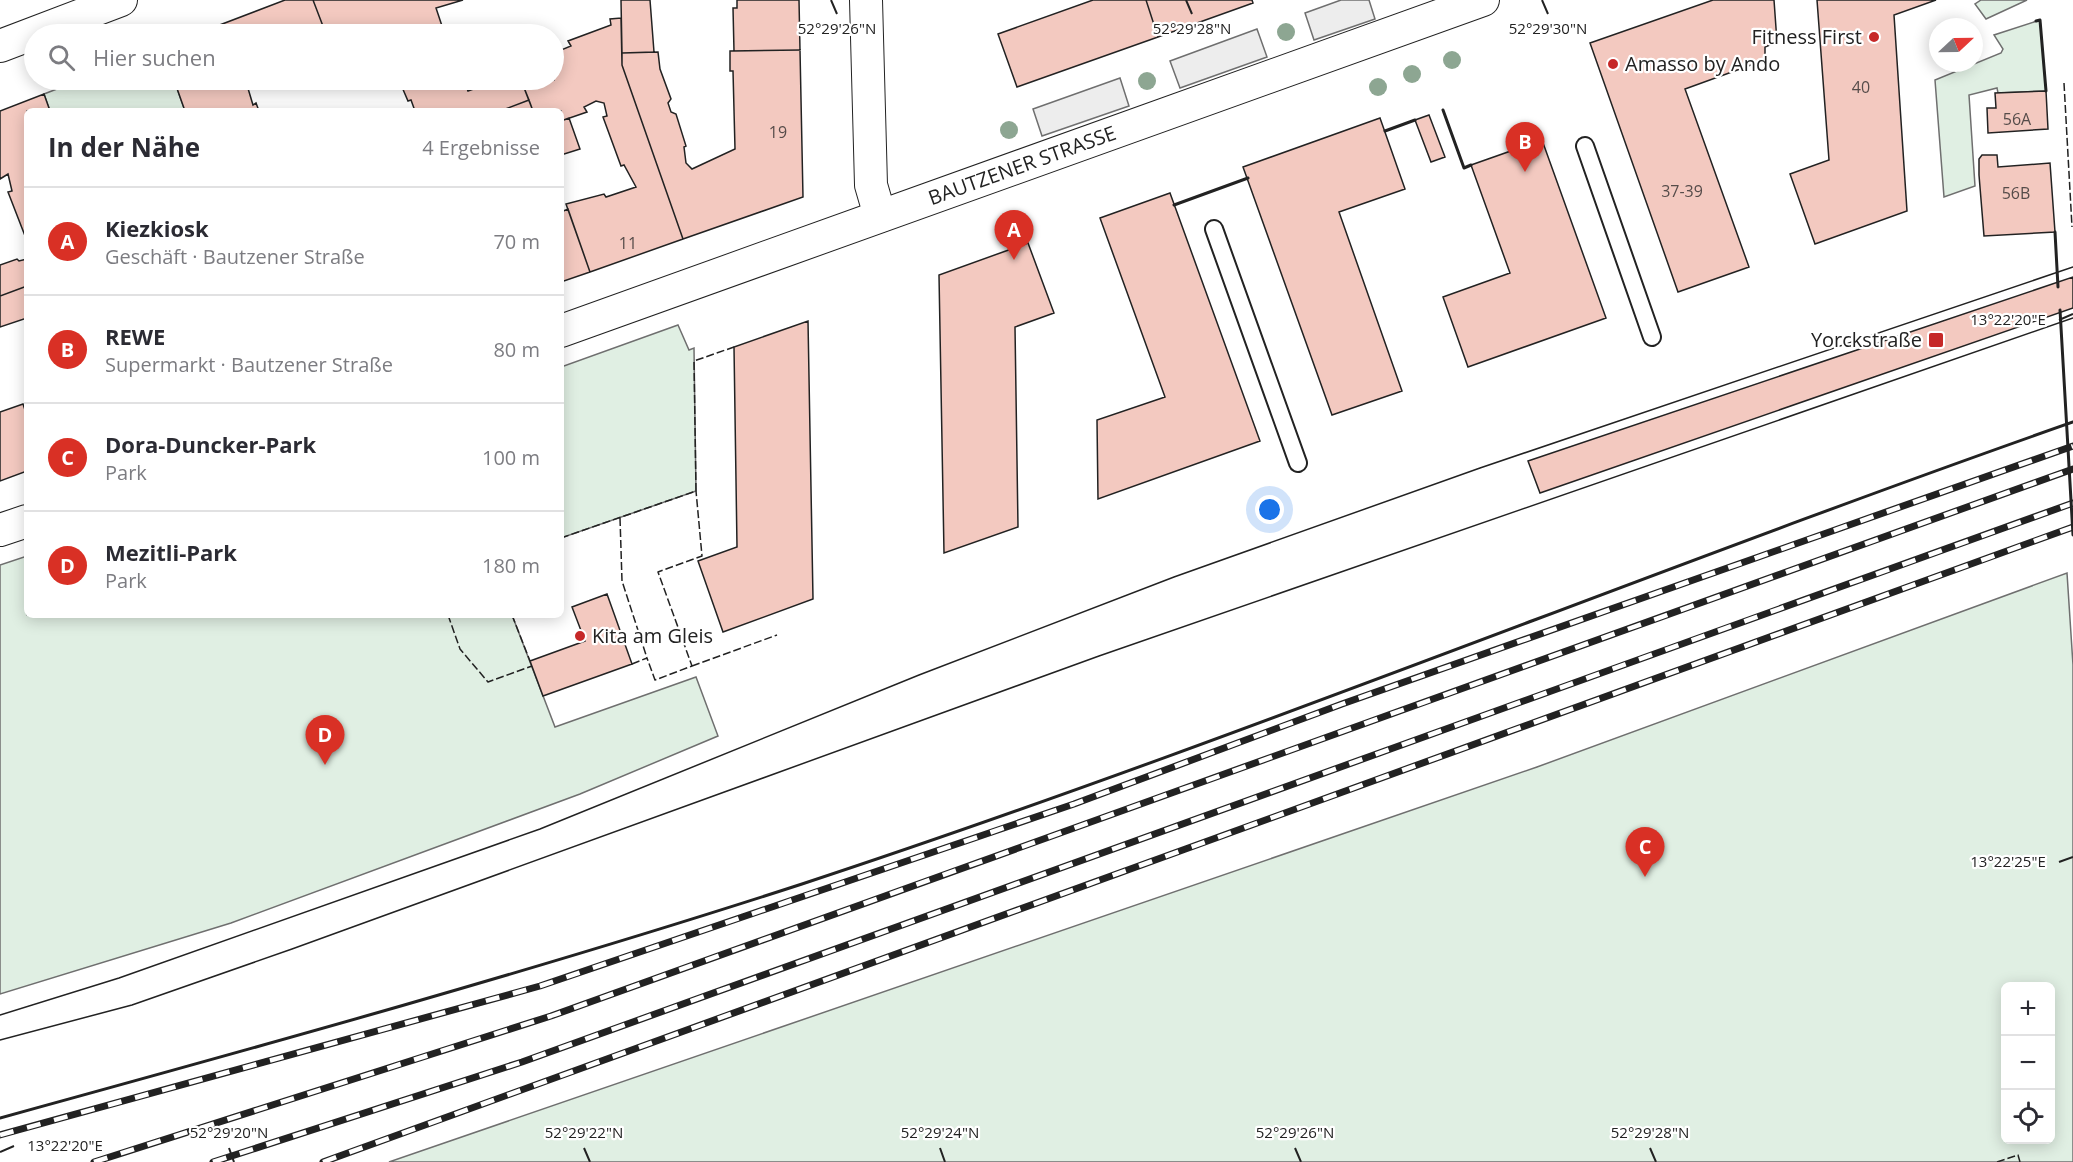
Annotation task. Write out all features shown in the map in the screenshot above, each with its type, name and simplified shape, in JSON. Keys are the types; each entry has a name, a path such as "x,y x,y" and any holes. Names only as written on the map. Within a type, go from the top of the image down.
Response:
{"street":[{"path":"58,24 121,0"},
{"path":"866,0 871,184 880,216"},
{"name":"BAUTZENER STRASSE","path":"564,330 1483,0"},
{"path":"0,46 24,37"},
{"path":"0,530 24,522"}],"lane":[{"path":"1585,146 1652,337"},
{"path":"1214,229 1299,463"}],"green space":[{"path":"1981,0 2027,0 1986,19 1975,4"},
{"path":"2040,20 2046,91 1998,93 1997,88 1969,95 1975,186 1944,197 1935,80 1955,72 1983,72 1983,60 2001,53 2003,49 1994,35"},
{"path":"54,90 178,90 184,108 49,108 44,94"},
{"path":"678,325 689,350 694,348 696,491 564,537 564,366"},
{"path":"24,557 24,618 513,618 555,727 696,677 718,736 580,794 231,923 0,994 0,565"},
{"path":"2067,573 2073,665 2073,1162 389,1162 1537,767"}],"shaded area":[{"path":"1341,0 1369,0 1375,19 1314,40 1305,13"},
{"path":"1257,29 1267,57 1180,88 1170,61"},
{"path":"1120,78 1129,106 1042,136 1033,109"}],"building":[{"path":"285,0 313,0 322,24 222,24"},
{"path":"313,0 463,0 436,8 441,24 322,24"},
{"path":"621,0 650,0 654,52 622,53"},
{"path":"737,0 799,0 800,50 734,51 733,8 737,8"},
{"path":"1093,0 1146,0 1158,37 1017,87 998,34"},
{"path":"1146,0 1252,0 1253,3 1158,37"},
{"path":"1713,0 1774,0 1777,42 1765,47 1765,60 1685,89 1749,267 1678,292 1590,43"},
{"path":"1817,0 1936,0 1894,15 1907,211 1815,244 1790,174 1829,160"},
{"path":"621,18 622,65 683,239 590,272 566,204 604,194 606,197 636,187 624,165 621,166 603,117 607,116 604,103 596,101 584,107 587,112 564,120 564,108 532,108 525,90 564,90 564,49 571,46 568,41 611,25 610,19"},
{"path":"800,50 803,197 683,239 622,65 622,53 658,52 660,69 671,99 668,103 671,112 676,114 686,146 684,147 686,163 692,169 735,149 733,71 730,71 730,51"},
{"path":"178,90 248,90 253,105 256,103 258,108 184,108"},
{"path":"403,90 525,90 529,100 508,108 414,108 411,100 408,101"},
{"path":"2046,91 2048,129 1988,133 1987,108 1996,108 1995,93"},
{"path":"44,94 49,108 24,108 24,233 8,192 12,191 8,174 0,179 0,111"},
{"path":"529,100 532,108 508,108"},
{"path":"1429,115 1445,157 1431,162 1415,120"},
{"path":"569,118 580,149 564,154 564,120"},
{"path":"1380,118 1405,189 1339,212 1402,391 1332,415 1243,167"},
{"path":"1542,140 1606,318 1468,367 1443,297 1510,273 1471,165"},
{"path":"1982,155 1997,155 1998,167 2050,163 2055,232 1984,236 1979,175 1979,159"},
{"path":"1170,193 1260,441 1098,499 1097,420 1165,397 1100,218"},
{"path":"568,209 590,272 564,281 564,211"},
{"path":"1028,243 1054,313 1015,327 1018,527 944,553 939,275"},
{"path":"17,259 24,260 24,287 0,296 0,265"},
{"path":"2073,277 2073,308 1540,493 1528,461"},
{"path":"24,287 24,319 0,327 0,296"},
{"path":"808,321 813,599 723,632 698,561 737,547 734,347"},
{"path":"23,404 24,407 24,472 0,481 0,412"},
{"path":"607,594 632,664 543,696 530,661 585,641 572,607"}],"tram line":[{"path":"0,1015 119,978 540,829 919,675 1174,577 1480,468 2073,267"},
{"path":"0,1040 132,1005 1099,656 2073,318"}],"railway":[{"path":"0,1135 540,986 1074,804 1342,704 2073,446"},
{"path":"94,1162 551,1016 2073,469"},
{"path":"213,1162 522,1062 2073,503"},
{"path":"323,1162 2073,527"}],"fence":[{"path":"2064,83 2072,227"},
{"path":"564,537 696,491 694,361 734,347"},
{"path":"632,664 647,658 655,680 692,666 658,572 702,556 696,491"},
{"path":"620,518 622,581 647,658"},
{"path":"449,618 460,649 488,682 532,666"},
{"path":"513,618 530,661"},
{"path":"692,666 777,635"},
{"path":"1997,1162 2018,1155 2020,1162"}],"wall":[{"path":"2036,21 2040,20 2046,91"},
{"path":"1443,110 1464,168 1471,165"},
{"path":"1385,131 1415,120"},
{"path":"1174,205 1248,178"},
{"path":"2055,232 2058,287"},
{"path":"2060,310 2073,535"},
{"path":"0,1118 503,976 802,884 1121,773 1755,537 2073,422"}],"place":[{"name":"Fitness First","path":"1874,37"},
{"name":"Amasso by Ando","path":"1613,64"},
{"name":"REWE","path":"1525,172"},
{"name":"Kiezkiosk","path":"1014,260"},
{"name":"Yorckstraße","path":"1936,340"},
{"name":"Kita am Gleis","path":"580,636"},
{"name":"Mezitli-Park","path":"325,765"},
{"name":"Dora-Duncker-Park","path":"1645,877"}]}
